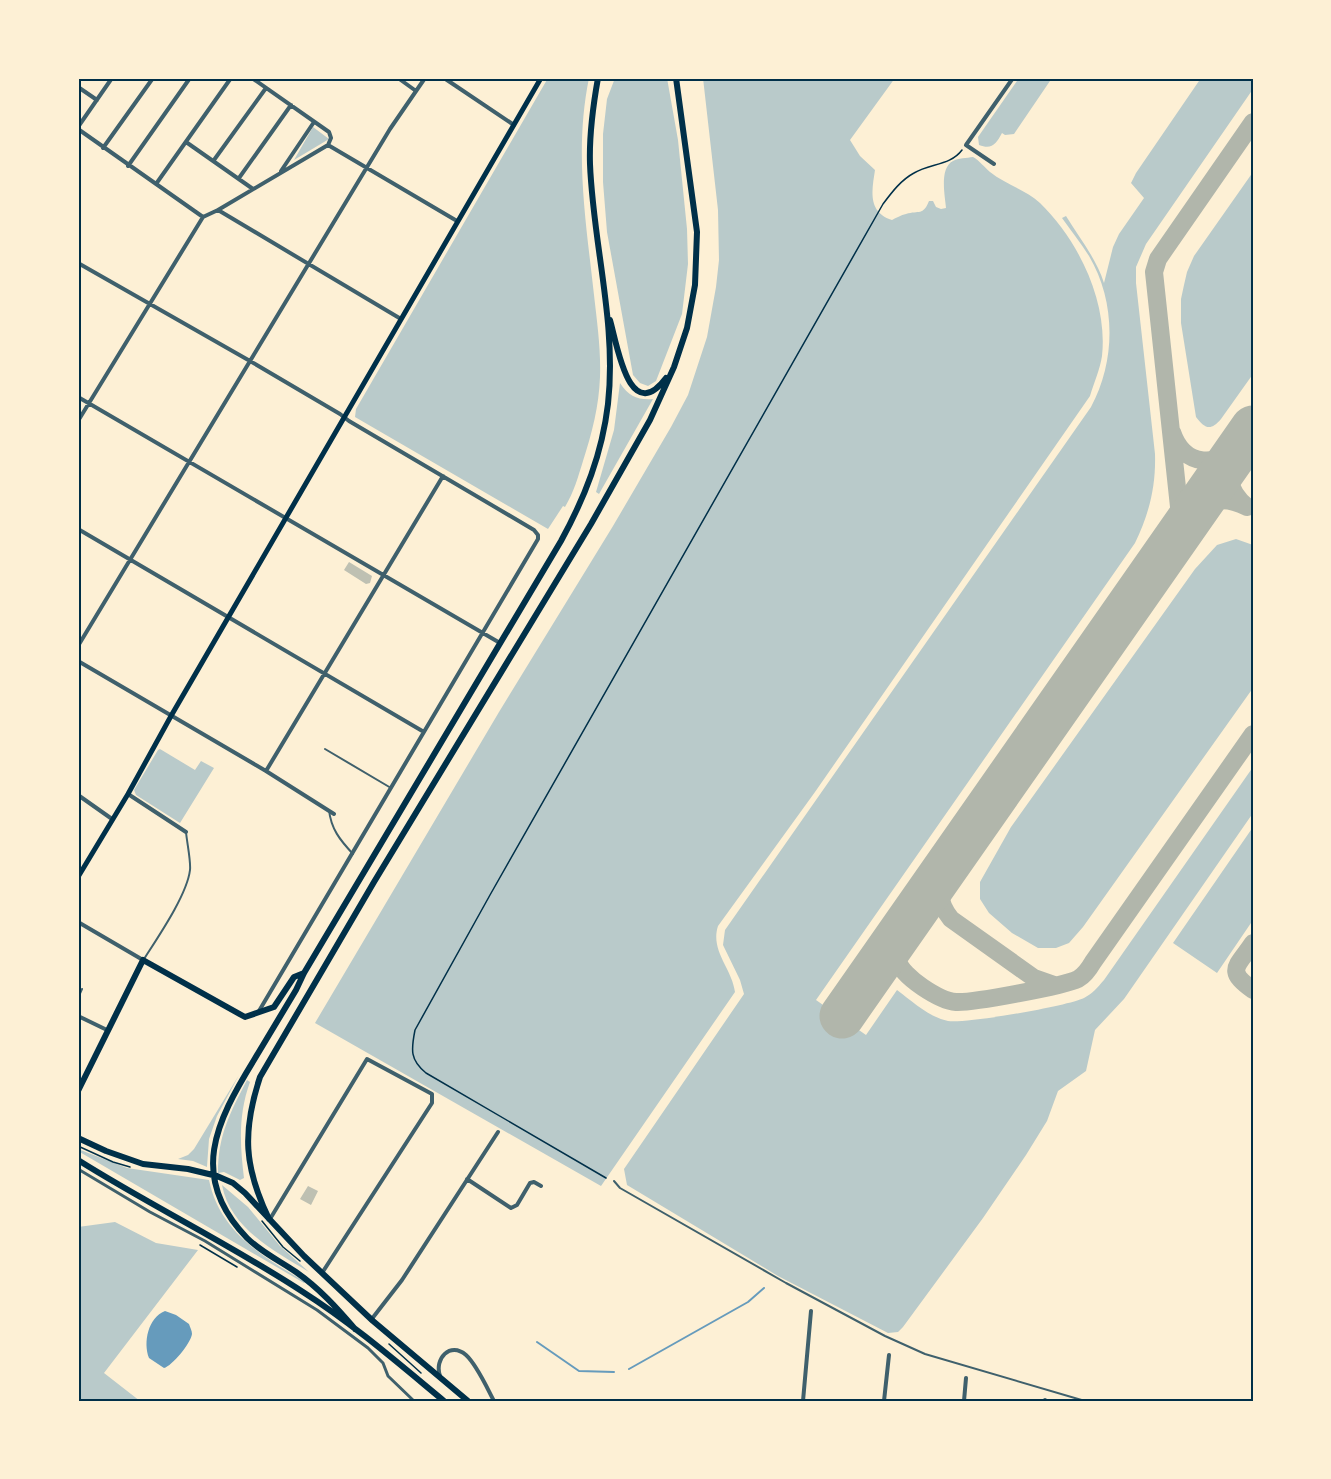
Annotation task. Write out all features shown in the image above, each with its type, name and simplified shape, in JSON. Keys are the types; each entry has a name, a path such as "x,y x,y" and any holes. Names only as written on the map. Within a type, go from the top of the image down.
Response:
{"main road":[{"path":"78,876 129,794 171,716 541,78"},
{"path":"355,1329 331,1302 297,1273 247,1238 217,1194 213,1166 216,1140 230,1102 250,1067 501,644 585,496 598,459 608,403 610,366 607,311 590,164 593,111 598,78"},
{"path":"269,1219 254,1183 248,1152 250,1108 260,1077 374,882 591,524 650,420 674,367 687,328 695,285 697,232 676,80"},
{"path":"607,311 626,376 633,388 647,393 653,391 659,387 674,367"},
{"path":"78,1091 143,960 240,1015 249,1017 259,1011 274,1007 294,978 304,974"},
{"path":"78,1138 143,1164 188,1169 220,1177 233,1183 321,1273 371,1320 468,1401"},
{"path":"78,1160 295,1287 355,1329 444,1401"}],"street":[{"path":"112,78 78,128 128,166 203,217"},
{"path":"103,148 153,78"},
{"path":"128,166 190,78"},
{"path":"156,184 231,78"},
{"path":"78,421 203,217 328,145 331,141 331,134 252,78"},
{"path":"398,78 416,91"},
{"path":"78,646 367,168 426,78"},
{"path":"444,78 514,125"},
{"path":"994,164 966,145 1013,78"},
{"path":"78,87 97,100"},
{"path":"214,160 266,88"},
{"path":"239,178 291,105"},
{"path":"280,173 314,122"},
{"path":"186,142 253,189"},
{"path":"328,145 457,221"},
{"path":"218,210 400,319"},
{"path":"78,263 250,361 538,534 538,540 259,1011"},
{"path":"78,397 501,644"},
{"path":"266,771 443,475"},
{"path":"78,529 424,732"},
{"path":"78,661 266,771 334,814"},
{"path":"129,794 186,832"},
{"path":"78,795 112,819"},
{"path":"78,922 143,960"},
{"path":"78,1016 108,1030"},
{"path":"269,1219 367,1059 430,1092 433,1096 432,1103 321,1273"},
{"path":"371,1320 402,1280 498,1132"},
{"path":"78,1170 205,1241 317,1310 368,1348 383,1363 388,1376 414,1401"},
{"path":"467,1179 511,1208 517,1205 530,1183 534,1182 541,1186"},
{"path":"803,1401 811,1311"},
{"path":"441,1379 438,1369 440,1360 447,1351 457,1350 466,1355 495,1401"},
{"path":"884,1401 889,1354"},
{"path":"964,1401 966,1378"}],"lane":[{"path":"325,749 391,788"},
{"path":"329,810 330,823 353,854"},
{"path":"143,960 172,912 187,880 190,869 186,832"},
{"path":"78,998 82,988"},
{"path":"614,1181 620,1188 786,1283 885,1336 925,1354 1084,1401"}],"path":[{"path":"606,1178 417,1066 412,1055 416,1030 490,895 883,204 900,183 915,172 951,160 966,145"},
{"path":"198,1243 239,1268"}],"shaded area":[{"path":"548,78 589,78 582,132 583,186 600,367 597,409 579,473 565,507 563,506 548,529 355,417 356,409"},
{"path":"615,78 667,78 678,140 687,229 688,264 682,314 656,381 648,386 640,383 633,375 607,232 603,182 603,134 607,99"},
{"path":"703,78 895,78 850,140 860,156 875,170 872,192 878,212 892,220 904,214 923,211 929,201 933,201 936,207 946,208 944,176 946,170 953,161 973,157 990,172 1040,203 1067,235 1088,274 1095,294 1103,335 1102,356 1090,396 815,792 718,926 716,935 719,952 735,992 601,1186 315,1023 499,712 613,526 688,395 707,337 719,260 718,210"},
{"path":"1019,78 1052,78 1014,134 1002,133 996,143 990,146 979,145 978,137"},
{"path":"1201,78 1253,78 1253,89 1146,244 1136,267 1155,454 1153,489 1140,532 1135,543 816,1000 866,1035 897,990 928,1013 948,1021 1016,1014 1084,998 1104,980 1253,767 1253,813 1124,999 1095,1030 1086,1071 1058,1091 1047,1121 983,1218 903,1327 898,1332 888,1333 778,1276 627,1185 624,1169 744,994 740,980 723,945 725,930 1091,407 1105,370 1110,331 1108,312 1098,274 1086,251 1062,218 1066,216 1097,265 1104,283 1113,247 1119,234 1144,198 1131,183"},
{"path":"313,127 329,139 294,160"},
{"path":"1253,172 1253,374 1221,419 1208,427 1196,417 1181,323 1181,299 1187,272 1194,256"},
{"path":"620,383 634,397 653,399 599,494 596,492 614,430"},
{"path":"1236,539 1253,545 1253,688 1083,927 1069,943 1056,948 1038,948 1012,933 989,913 980,899 980,882 1011,827 1195,569 1217,545"},
{"path":"160,749 195,770 201,761 214,768 180,823 136,795 134,790"},
{"path":"1253,827 1253,920 1217,973 1173,943"},
{"path":"239,1075 217,1116 209,1139 207,1167 193,1161 178,1159 188,1155 194,1149"},
{"path":"247,1080 250,1082 243,1106 241,1130 244,1178 240,1180 224,1172 218,1173 220,1147 226,1125"},
{"path":"78,1149 127,1168 209,1180 215,1199 233,1229 259,1252 305,1282 78,1151"},
{"path":"222,1185 248,1207 280,1246 309,1272 268,1247 244,1226 234,1214"},
{"path":"115,1222 156,1243 198,1250 104,1373 140,1401 78,1401 78,1227"}],"water":[{"path":"165,1311 189,1324 192,1334 181,1354 164,1368 149,1358 147,1338 154,1319"}],"building":[{"path":"349,562 372,576 370,583 366,584 344,570"},
{"path":"308,1186 318,1191 311,1205 300,1199"}],"waterway":[{"path":"629,1369 748,1302 764,1288"},
{"path":"537,1342 579,1371 614,1372"}],"taxiway":[{"path":"1175,540 1180,516 1154,272 1158,259 1253,122"},
{"path":"1172,432 1185,452 1193,458 1203,460 1223,457 1242,443"},
{"path":"1240,447 1232,463 1230,478 1234,493 1247,507"},
{"path":"1178,536 1199,510 1215,501 1235,502 1247,507"},
{"path":"905,926 897,952 901,967 922,987 949,1001 965,1002 998,997 1078,979 1083,976 1253,734"},
{"path":"947,866 941,880 940,893 943,906 951,919 1034,978 1054,985"},
{"path":"1253,943 1236,968 1239,978 1253,990"}],"runway":[{"path":"842,1016 1253,428"}]}
